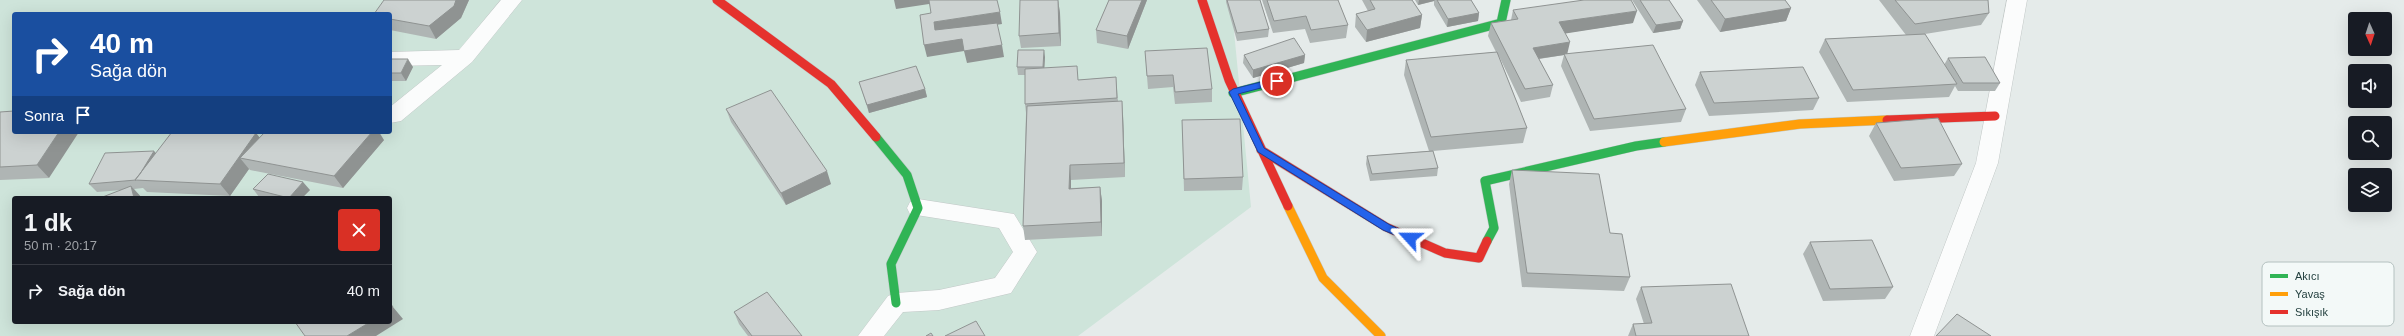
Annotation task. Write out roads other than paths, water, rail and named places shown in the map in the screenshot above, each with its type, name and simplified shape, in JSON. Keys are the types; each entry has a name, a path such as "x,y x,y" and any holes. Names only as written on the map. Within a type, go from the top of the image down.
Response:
{"street":[{"path":"393,116 465,56 512,0"},
{"path":"717,0 831,84 906,175 918,208 891,264 896,304"},
{"path":"1202,0 1213,40 1233,92 1324,278 1381,336"},
{"path":"1233,92 1454,37 1501,22 1506,0"},
{"path":"1922,336 1987,163 2017,0"},
{"path":"392,59 465,56"},
{"path":"1261,150 1386,227 1445,253 1479,258 1494,228 1485,181 1636,146 1792,126 1995,116"},
{"path":"870,336 896,304 939,300 1003,286 1025,252 1006,220 918,208"}]}
